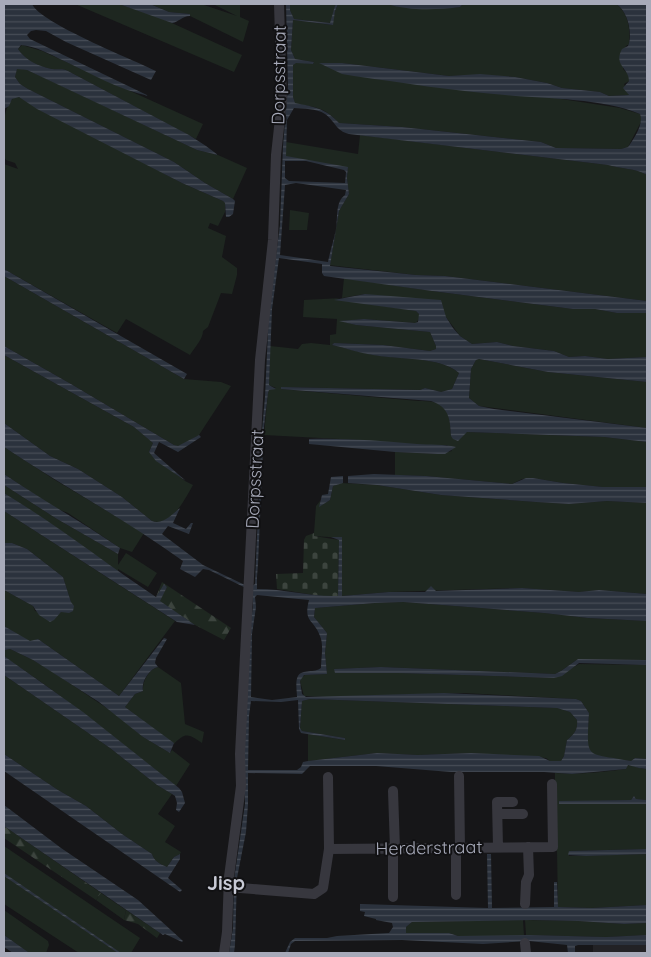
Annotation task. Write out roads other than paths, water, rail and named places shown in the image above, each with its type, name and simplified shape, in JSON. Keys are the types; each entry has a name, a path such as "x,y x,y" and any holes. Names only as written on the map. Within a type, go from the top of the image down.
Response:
{"street":[{"name":"Dorpsstraat","path":"224,953 234,887 241,786 240,754 260,360 273,240 276,155 282,100 280,4"},
{"path":"456,895 459,776"},
{"path":"234,887 314,894 323,888 329,849 328,777"},
{"name":"Herderstraat","path":"329,849 553,847 552,784"},
{"path":"393,791 395,848 393,853 393,897"},
{"path":"498,847 497,802 513,802"},
{"path":"498,814 523,814"},
{"path":"525,904 526,882 529,875 528,847"}],"district":[{"name":"Jisp","path":"226,883"}]}
